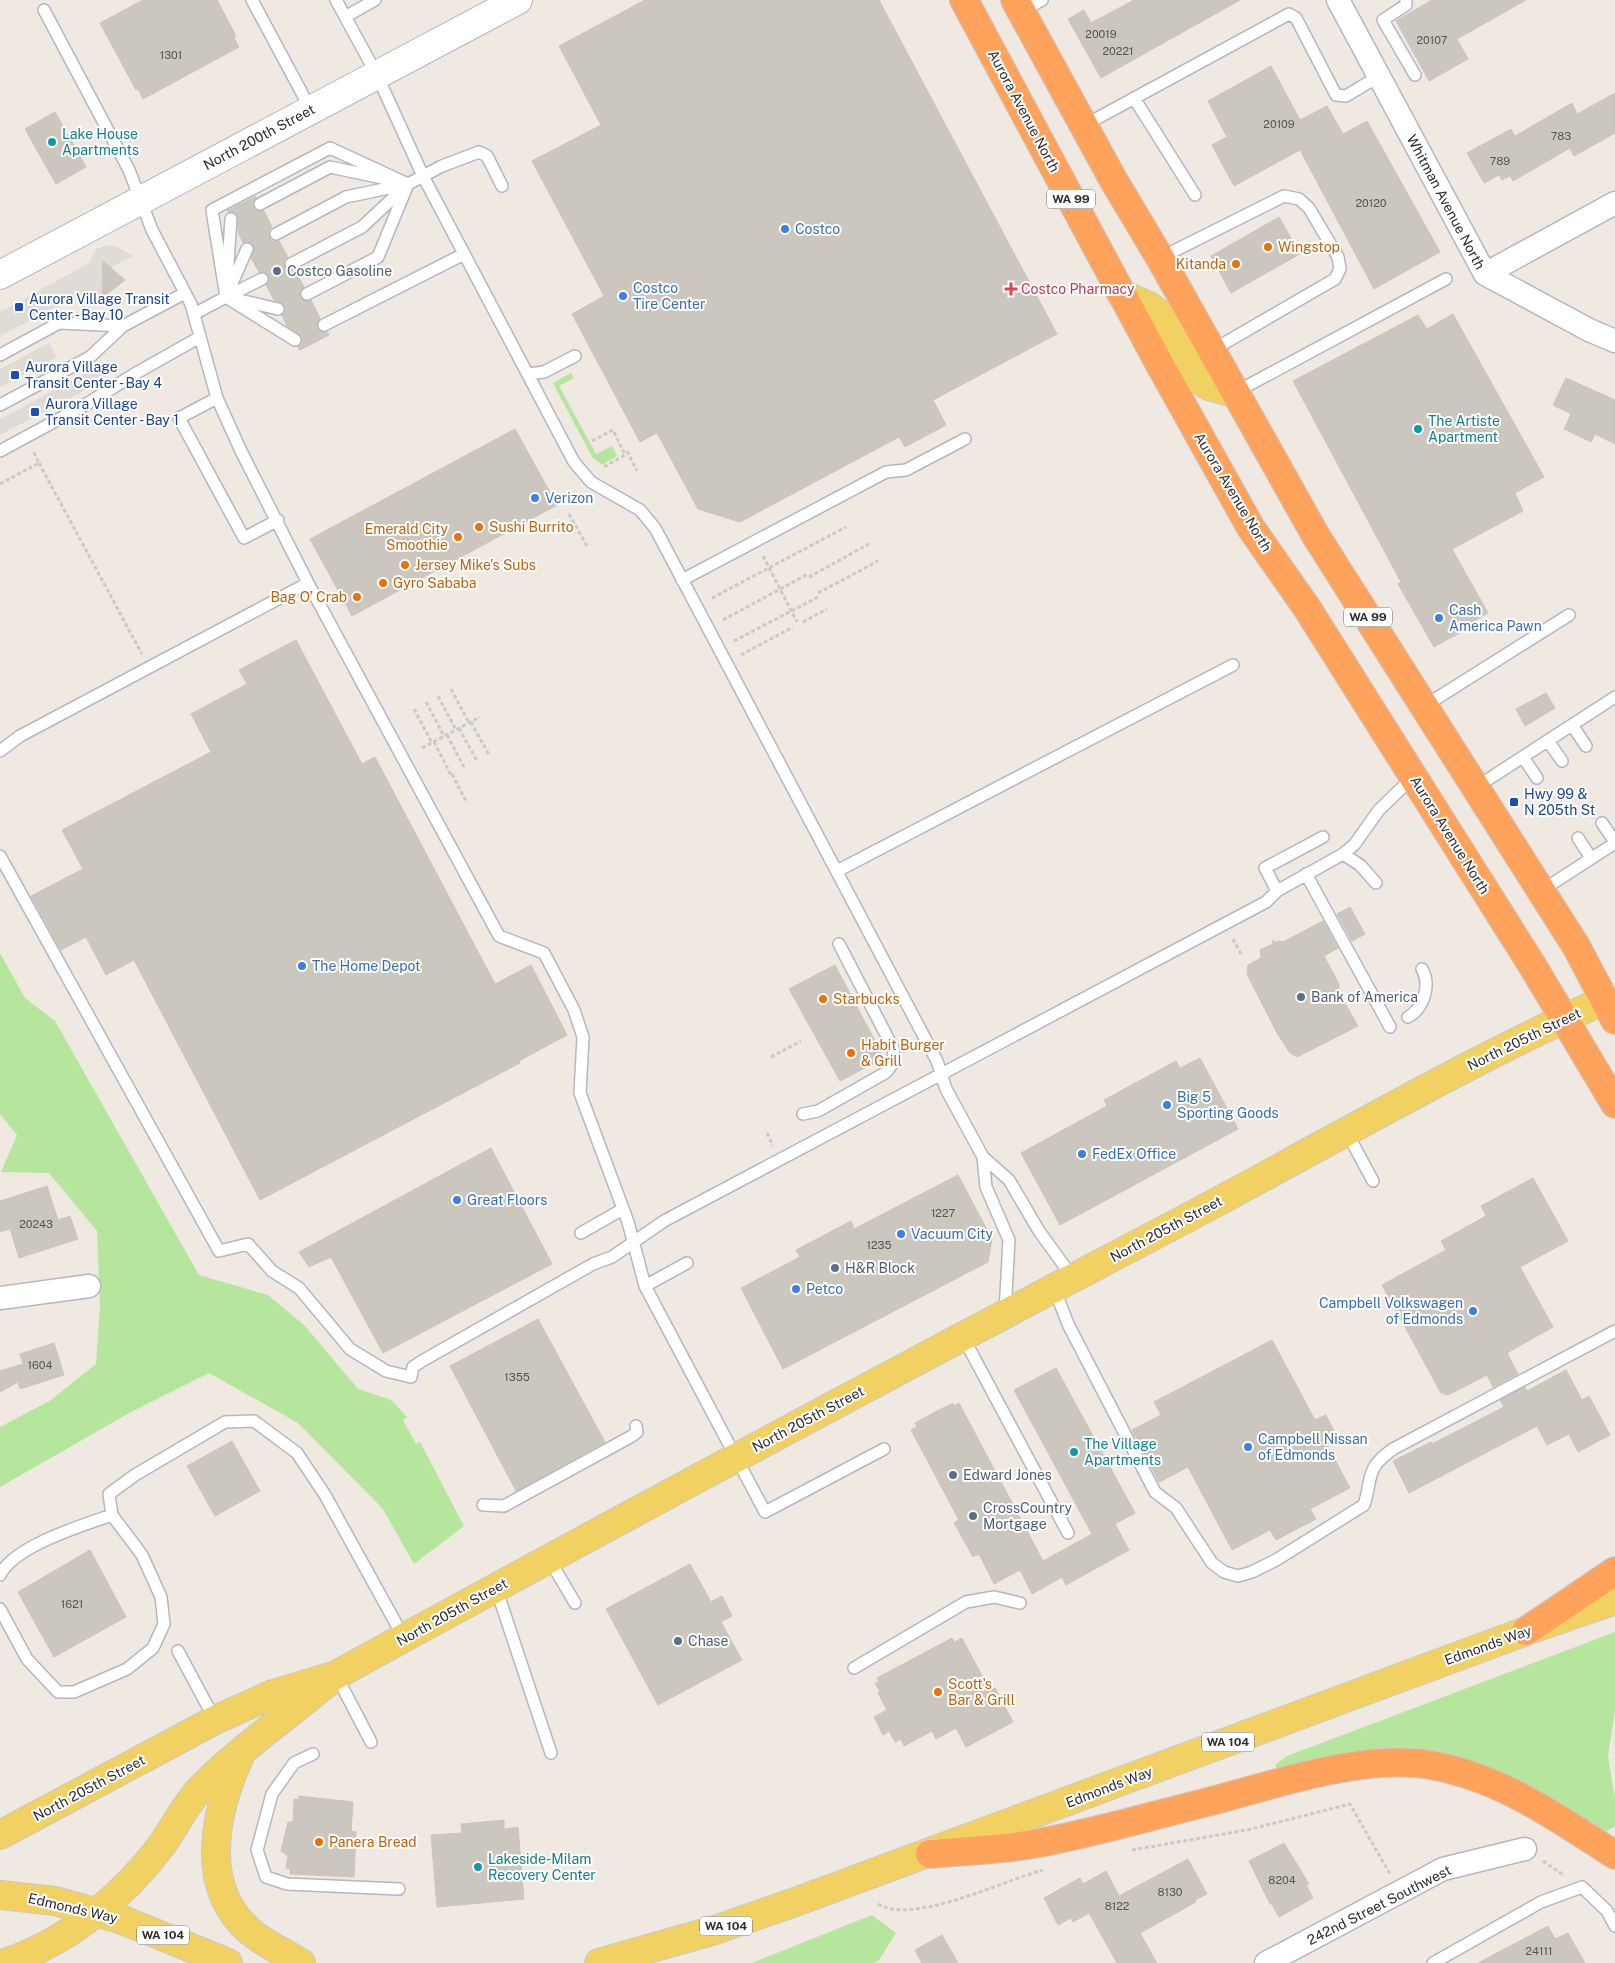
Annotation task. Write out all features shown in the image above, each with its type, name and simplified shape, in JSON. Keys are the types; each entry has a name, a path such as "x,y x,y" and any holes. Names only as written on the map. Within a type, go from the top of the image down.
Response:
{"highway":[{"name":"Aurora Avenue North","path":"964,0 1122,294 1251,528 1307,608 1532,965 1563,1019"},
{"name":"WA 99","path":"1026,4 1083,126 1160,258 1234,393 1316,536 1612,1005"},
{"name":"WA 99","path":"1563,1019 1615,1104"},
{"path":"1526,1631 1615,1571"},
{"path":"930,1854 995,1849 1053,1840 1329,1771 1394,1762 1429,1765 1473,1775 1504,1787 1536,1804 1615,1855"}],"main road":[{"path":"1122,294 1150,306 1158,313 1198,379 1209,386 1234,393"},
{"name":"North 205th Street","path":"0,1836 215,1720 273,1694 336,1675 735,1457 1217,1202 1346,1131 1563,1019 1612,1005"},
{"name":"Edmonds Way","path":"599,1963 715,1930 930,1854 1526,1631 1615,1600"},
{"path":"5,1963 34,1952 116,1897 149,1862 200,1788 243,1750 336,1675"},
{"path":"243,1750 229,1782 219,1813 215,1844 220,1880 236,1916 272,1946 301,1963"},
{"name":"Edmonds Way","path":"0,1895 55,1902 140,1925 228,1963"}],"street":[{"name":"Whitman Avenue North","path":"1338,0 1485,274 1589,330 1615,341"},
{"name":"North 200th Street","path":"0,275 377,75 503,4"},
{"path":"1485,274 1615,203"},
{"path":"0,1298 89,1286"},
{"name":"242nd Street Southwest","path":"1266,1963 1443,1869 1525,1849"}],"lane":[{"path":"252,0 310,110"},
{"path":"336,0 377,75 422,176 580,470 595,485 630,504 646,516 655,528 937,1061 946,1089 983,1157 1009,1180 1039,1230 1063,1283 1068,1324 1155,1492 1176,1508 1212,1563 1224,1572 1238,1576 1252,1572 1276,1560 1364,1505 1369,1489 1371,1469 1380,1458 1393,1449 1615,1331"},
{"path":"345,17 376,0"},
{"path":"1406,0 1406,6 1384,20 1414,75"},
{"path":"44,10 129,170 152,230 194,314 217,398 241,451 278,520 308,583 499,936 544,953 574,1010 583,1037 580,1092 623,1209 645,1286 765,1512 884,1449"},
{"path":"1083,126 1289,14 1296,18 1336,95 1346,96 1379,76"},
{"path":"1134,98 1195,195"},
{"path":"295,340 226,297 212,210 330,148 408,184"},
{"path":"291,264 362,227 408,184 422,176 479,152 486,156 502,186"},
{"path":"260,204 330,167 408,184"},
{"path":"276,234 346,197 408,184"},
{"path":"307,294 378,257 408,184"},
{"path":"1160,258 1284,196 1300,199 1309,208 1338,257 1340,269 1335,278 1211,351"},
{"path":"226,297 231,219"},
{"path":"226,297 247,249"},
{"path":"324,325 464,254"},
{"path":"194,314 262,278"},
{"path":"1234,393 1446,279"},
{"path":"0,405 90,356 123,326 185,293"},
{"path":"226,297 278,309"},
{"path":"0,355 59,323 123,326"},
{"path":"0,451 85,405 200,337"},
{"path":"528,374 544,372 575,356"},
{"path":"217,398 179,418 244,538 278,520"},
{"path":"682,580 886,472 906,470 965,439"},
{"path":"0,751 20,736 150,669 308,583"},
{"path":"1423,707 1568,615"},
{"path":"837,872 1233,665"},
{"path":"1475,788 1615,697"},
{"path":"1572,725 1586,746"},
{"path":"1548,741 1562,761"},
{"path":"1524,757 1537,778"},
{"path":"0,856 219,1251 248,1244 272,1271 299,1288 350,1349 386,1371 411,1377 413,1367 422,1361 593,1264 612,1256 664,1221 1266,902 1277,891 1343,854 1354,845 1389,800 1413,776"},
{"path":"1541,891 1615,842 1602,823"},
{"path":"1277,891 1265,868 1324,837"},
{"path":"1578,838 1591,858"},
{"path":"1343,854 1360,864 1376,883"},
{"path":"1306,874 1390,1027"},
{"path":"803,1114 818,1111 885,1073 892,1066 895,1058 893,1048 839,944"},
{"path":"1408,1017 1420,1005 1427,990 1422,970"},
{"path":"1346,1131 1373,1181"},
{"path":"983,1157 986,1187 1009,1240 1004,1314"},
{"path":"581,1233 623,1209"},
{"path":"645,1286 687,1263"},
{"path":"963,1337 1068,1533"},
{"path":"0,1609 27,1659 58,1692 74,1692 127,1669 153,1648 164,1624 161,1597 142,1555 112,1515 109,1494 135,1475 225,1422 254,1421 297,1453 326,1495 404,1638"},
{"path":"484,1505 504,1506 632,1436 637,1432 636,1426"},
{"path":"0,1575 3,1569 28,1549 62,1533 112,1515"},
{"path":"549,1559 575,1602"},
{"path":"496,1588 551,1753"},
{"path":"854,1668 966,1602 994,1597 1020,1603"},
{"path":"178,1651 215,1720"},
{"path":"336,1675 371,1742"},
{"path":"313,1754 294,1763 272,1794 257,1850 266,1877 287,1884 400,1889"},
{"path":"1433,1963 1541,1902 1582,1887 1607,1911 1615,1926"}],"path":[{"path":"592,441 613,430 625,455 601,468"},
{"path":"626,451 637,471"},
{"path":"39,463 150,669"},
{"path":"569,514 588,548"},
{"path":"711,598 846,527"},
{"path":"723,620 869,544"},
{"path":"761,553 797,622"},
{"path":"734,641 792,611 878,561"},
{"path":"803,622 827,610"},
{"path":"741,655 793,627"},
{"path":"452,689 489,755"},
{"path":"438,696 477,761"},
{"path":"426,702 464,767"},
{"path":"414,709 467,803"},
{"path":"422,748 480,717"},
{"path":"1230,935 1242,956"},
{"path":"771,1057 801,1041"},
{"path":"767,1133 773,1146"},
{"path":"1125,1851 1248,1830 1350,1804 1400,1892"},
{"path":"1525,1849 1582,1887"},
{"path":"878,1904 886,1909 909,1911 929,1908 1050,1868"}],"green space":[{"path":"571,373 574,378 559,386 596,454 612,446 617,456 602,465 592,457 553,383"},
{"path":"0,953 25,998 55,1021 199,1275 268,1295 305,1326 358,1389 391,1400 407,1417 403,1420 416,1444 420,1442 464,1526 414,1564 383,1509 298,1423 209,1373 131,1412 0,1487 0,1427 51,1400 96,1364 100,1307 97,1231 49,1173 1,1172 17,1135 0,1114"},
{"path":"1615,1632 1615,1711 1608,1756 1615,1799 1615,1826 1604,1833 1504,1776 1277,1769 1275,1765 1287,1756"},
{"path":"872,1915 896,1933 879,1960 873,1963 752,1963"}],"shaded area":[{"path":"108,245 118,247 133,256 110,268 103,265 102,298 73,298 0,336 0,312 89,263 96,249"},
{"path":"49,343 57,357 0,387 0,369"},
{"path":"110,360 116,370 78,394 0,435 0,419"}],"building":[{"path":"143,0 217,0 236,36 234,38 239,47 143,99 138,89 136,90 100,23"},
{"name":"Costco","path":"645,0 879,0 1057,334 933,400 946,425 905,447 899,437 740,522 698,509 657,433 640,442 572,314 604,296 532,161 601,125 559,46"},
{"path":"1134,0 1240,0 1101,78 1068,19 1084,10 1091,23"},
{"path":"1432,0 1526,0 1457,39 1468,59 1429,81 1396,21"},
{"path":"1271,66 1300,120 1327,106 1343,134 1367,121 1440,252 1374,289 1300,150 1234,186 1212,145 1227,137 1208,101"},
{"path":"1615,93 1615,133 1574,156 1570,148 1513,181 1510,176 1502,180 1499,175 1484,183 1467,153 1511,129 1515,136 1572,103 1577,114"},
{"name":"Lake House Apartments","path":"55,112 86,167 56,184 25,129"},
{"name":"Costco Gasoline","path":"256,196 253,207 256,211 264,211 272,227 269,230 269,237 272,241 279,241 288,257 284,260 285,268 290,271 295,270 304,287 300,293 301,298 306,301 311,300 320,318 317,324 318,329 327,332 329,335 300,350 298,347 302,344 302,337 287,326 282,315 285,311 285,306 274,300 266,285 269,280 268,275 259,272 251,258 253,245 250,242 243,243 238,232 237,215 227,211"},
{"path":"1279,217 1300,254 1231,293 1211,256"},
{"path":"103,261 125,280 102,298"},
{"name":"The Artiste Apartment","path":"1453,314 1544,477 1515,493 1523,511 1452,549 1488,613 1465,626 1467,629 1434,647 1398,584 1401,582 1293,381 1418,315 1427,329"},
{"path":"1566,378 1615,400 1615,444 1595,434 1591,442 1564,429 1571,414 1553,405"},
{"path":"515,429 557,505 352,616 310,539"},
{"name":"The Home Depot","path":"296,640 362,764 375,757 495,984 531,965 567,1035 519,1061 520,1063 260,1200 134,960 106,975 86,937 61,950 31,896 83,869 62,830 211,752 191,714 247,684 239,670"},
{"path":"1546,693 1555,708 1525,726 1516,709"},
{"path":"1350,907 1365,934 1352,941 1337,914"},
{"name":"Bank of America","path":"1323,921 1338,948 1324,956 1339,984 1339,993 1358,1026 1297,1057 1290,1053 1277,1033 1247,974 1248,965 1261,958 1260,950 1279,941 1283,942"},
{"path":"835,965 884,1058 840,1081 789,989"},
{"path":"1200,1058 1238,1129 1060,1225 1021,1153 1107,1106 1104,1100 1176,1061 1180,1068"},
{"name":"Great Floors","path":"491,1148 552,1264 383,1353 331,1257 309,1267 299,1252"},
{"path":"958,1175 992,1239 988,1262 783,1369 741,1288 800,1257 796,1250 851,1221 854,1229"},
{"path":"1533,1178 1568,1241 1520,1267 1553,1327 1507,1353 1518,1374 1493,1387 1487,1375 1448,1395 1441,1393 1382,1285 1446,1250 1441,1241 1486,1216 1481,1206"},
{"path":"47,1186 58,1220 70,1216 78,1239 19,1258 10,1229 0,1232 0,1201"},
{"path":"538,1319 605,1442 516,1491 450,1366"},
{"path":"1272,1340 1315,1420 1326,1415 1338,1439 1327,1445 1350,1488 1310,1509 1316,1519 1276,1540 1270,1530 1232,1550 1188,1467 1159,1482 1132,1430 1161,1415 1154,1402"},
{"path":"54,1343 64,1375 20,1389 18,1382 0,1392 0,1371 23,1364 20,1354"},
{"path":"1056,1368 1135,1513 1115,1524 1129,1550 1066,1585 1062,1577 1032,1594 1020,1570 994,1584 979,1554 973,1557 954,1523 959,1520 911,1430 917,1427 915,1423 953,1403 954,1406 959,1403 1043,1561 1092,1534 1014,1390"},
{"path":"1566,1370 1582,1400 1589,1396 1610,1435 1578,1452 1569,1434 1547,1445 1537,1426 1409,1493 1393,1461 1431,1442 1432,1444 1504,1407 1500,1400 1525,1387 1527,1391"},
{"path":"232,1441 260,1491 215,1516 187,1466"},
{"path":"90,1550 126,1617 54,1657 18,1592"},
{"name":"Chase","path":"690,1564 711,1602 722,1596 732,1616 721,1622 742,1660 658,1705 606,1609"},
{"name":"Scott's Bar & Grill","path":"952,1638 954,1642 962,1638 990,1691 995,1688 1013,1722 966,1747 956,1728 936,1739 932,1731 904,1746 901,1739 895,1742 889,1731 883,1735 874,1717 887,1710 878,1693 880,1692 875,1683 879,1682 877,1678"},
{"name":"Panera Bread","path":"299,1796 353,1802 351,1831 356,1832 354,1877 290,1874 290,1869 286,1868 288,1856 281,1851 288,1822 293,1822 294,1799 299,1800"},
{"name":"Lakeside-Milam Recovery Center","path":"504,1820 504,1829 518,1827 524,1899 437,1907 431,1835 462,1833 461,1824"},
{"path":"1284,1843 1309,1884 1306,1885 1313,1898 1279,1917 1272,1904 1270,1904 1249,1861"},
{"path":"1188,1859 1207,1894 1140,1933 1157,1963 1117,1963 1089,1913 1073,1922 1071,1918 1058,1925 1044,1898 1080,1878 1083,1884 1106,1871 1119,1896"},
{"path":"1548,1926 1555,1939 1568,1933 1585,1963 1478,1963"},
{"path":"942,1935 958,1963 922,1963 915,1950"}],"place":[{"name":"Lake House Apartments","path":"52,142"},
{"name":"Costco","path":"785,229"},
{"name":"Wingstop","path":"1268,247"},
{"name":"Kitanda","path":"1236,264"},
{"name":"Costco Gasoline","path":"277,271"},
{"name":"Costco Pharmacy","path":"1011,289"},
{"name":"Costco Tire Center","path":"623,296"},
{"name":"Aurora Village Transit Center - Bay 10","path":"19,307"},
{"name":"Aurora Village Transit Center - Bay 4","path":"15,375"},
{"name":"Aurora Village Transit Center - Bay 1","path":"35,412"},
{"name":"The Artiste Apartment","path":"1418,429"},
{"name":"Verizon","path":"535,498"},
{"name":"Sushi Burrito","path":"479,527"},
{"name":"Emerald City Smoothie","path":"458,537"},
{"name":"Jersey Mike's Subs","path":"405,565"},
{"name":"Gyro Sababa","path":"383,583"},
{"name":"Bag O’ Crab","path":"357,597"},
{"name":"Cash America Pawn","path":"1439,618"},
{"name":"Hwy 99 & N 205th St","path":"1514,802"},
{"name":"The Home Depot","path":"302,966"},
{"name":"Bank of America","path":"1301,997"},
{"name":"Starbucks","path":"823,999"},
{"name":"Habit Burger & Grill","path":"851,1053"},
{"name":"Big 5 Sporting Goods","path":"1167,1105"},
{"name":"FedEx Office","path":"1082,1154"},
{"name":"Great Floors","path":"457,1200"},
{"name":"Vacuum City","path":"901,1234"},
{"name":"H&R Block","path":"835,1268"},
{"name":"Petco","path":"796,1289"},
{"name":"Campbell Volkswagen of Edmonds","path":"1473,1311"},
{"name":"Campbell Nissan of Edmonds","path":"1248,1447"},
{"name":"The Village Apartments","path":"1074,1452"},
{"name":"Edward Jones","path":"953,1475"},
{"name":"CrossCountry Mortgage","path":"973,1516"},
{"name":"Chase","path":"678,1641"},
{"name":"Scott's Bar & Grill","path":"938,1692"},
{"name":"Panera Bread","path":"319,1842"},
{"name":"Lakeside-Milam Recovery Center","path":"478,1867"}]}
